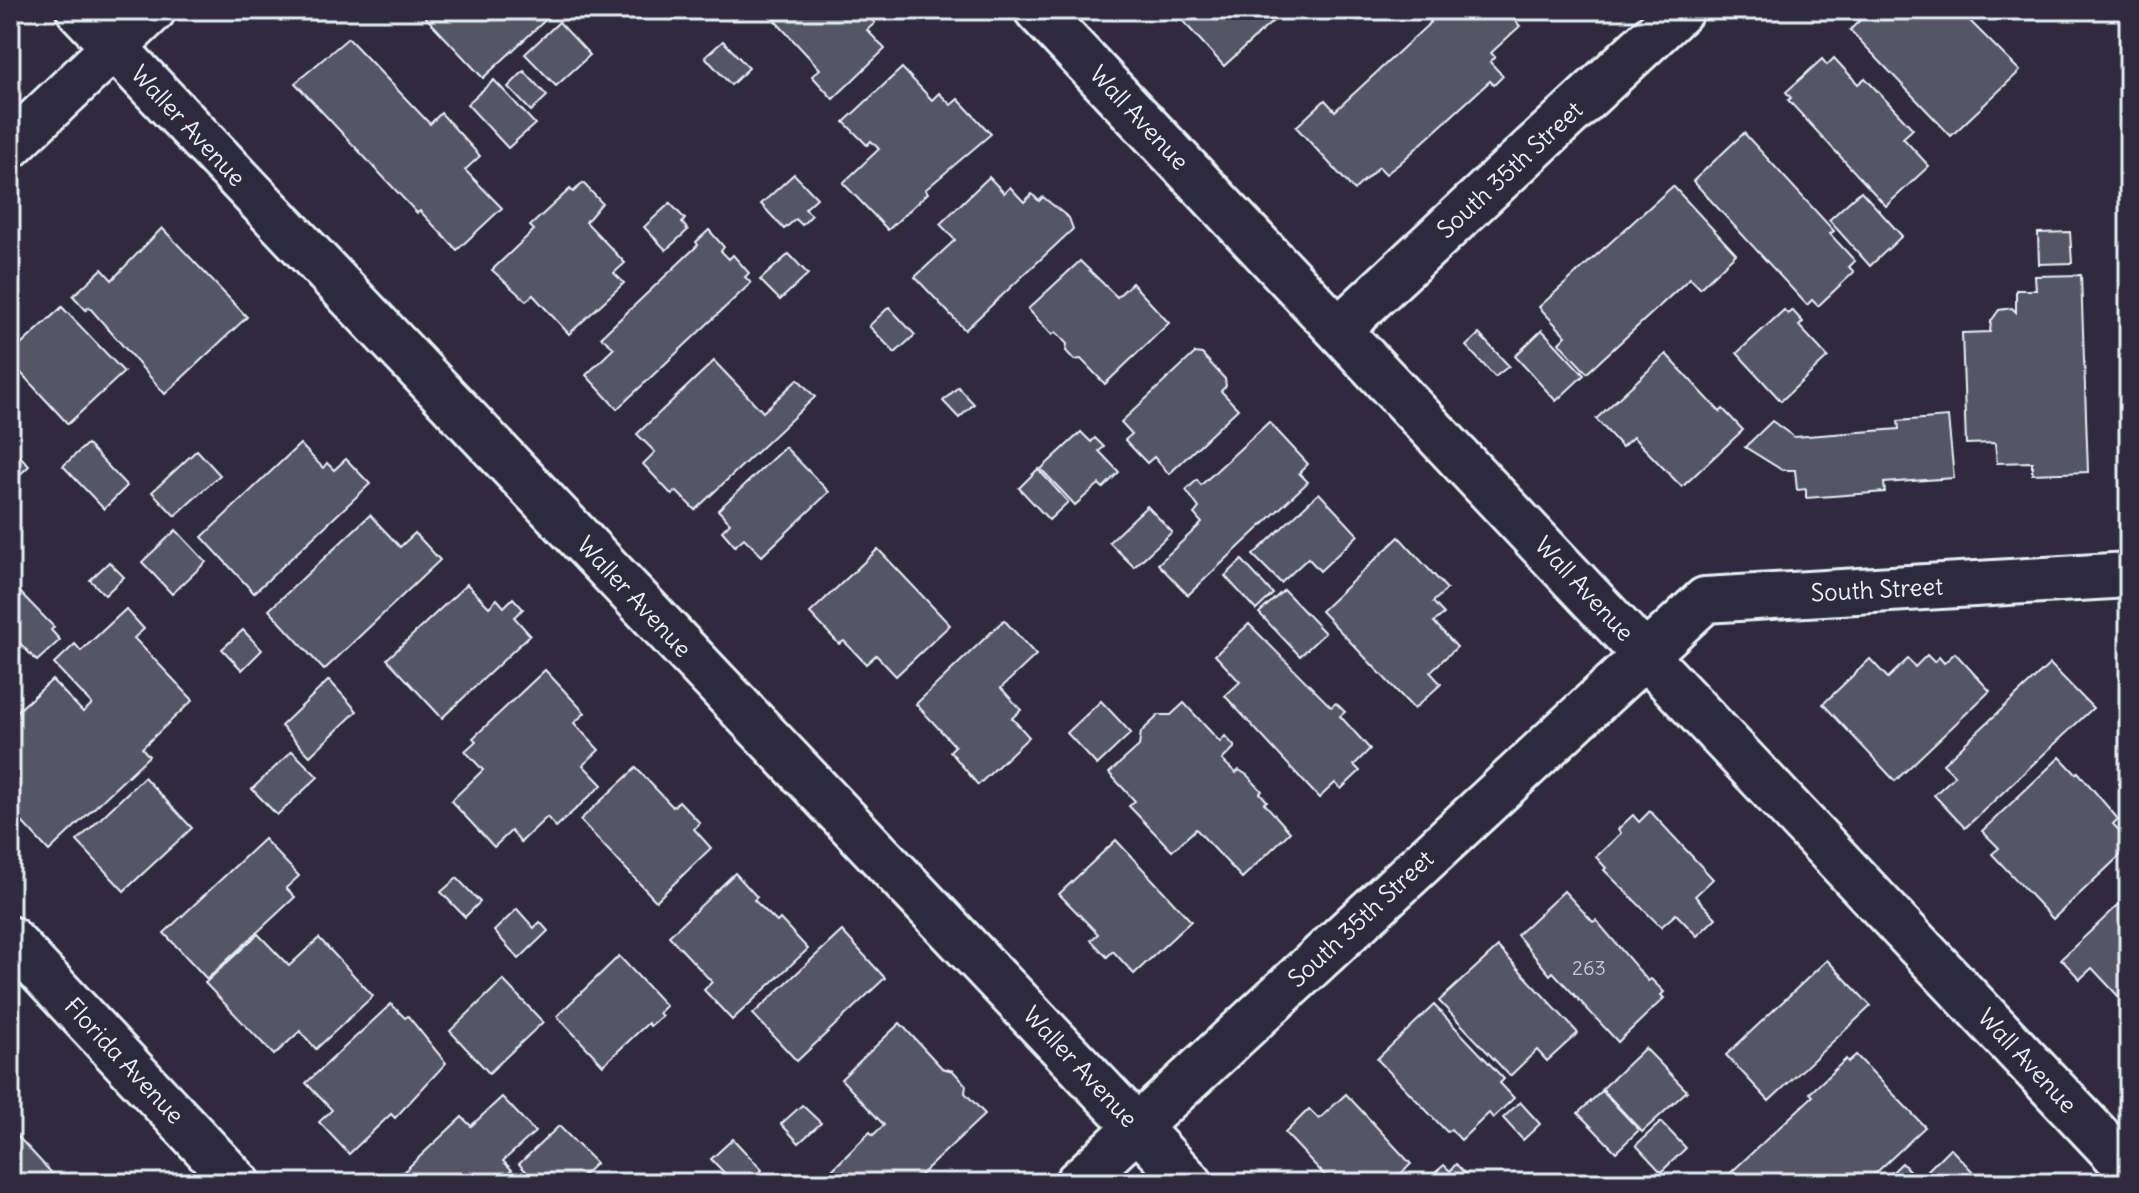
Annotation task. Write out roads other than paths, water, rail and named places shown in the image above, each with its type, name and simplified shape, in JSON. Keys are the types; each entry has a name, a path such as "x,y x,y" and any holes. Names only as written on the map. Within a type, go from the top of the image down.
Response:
{"street":[{"name":"Waller Avenue","path":"79,10 1190,1183"},
{"path":"10,146 153,10"},
{"name":"Wall Avenue","path":"1037,10 2129,1169"},
{"name":"South 35th Street","path":"1339,329 1681,10"},
{"name":"South Street","path":"1645,655 1705,600 2129,575"},
{"name":"South 35th Street","path":"1077,1183 1645,655"},
{"name":"Florida Avenue","path":"10,939 238,1183"}]}
